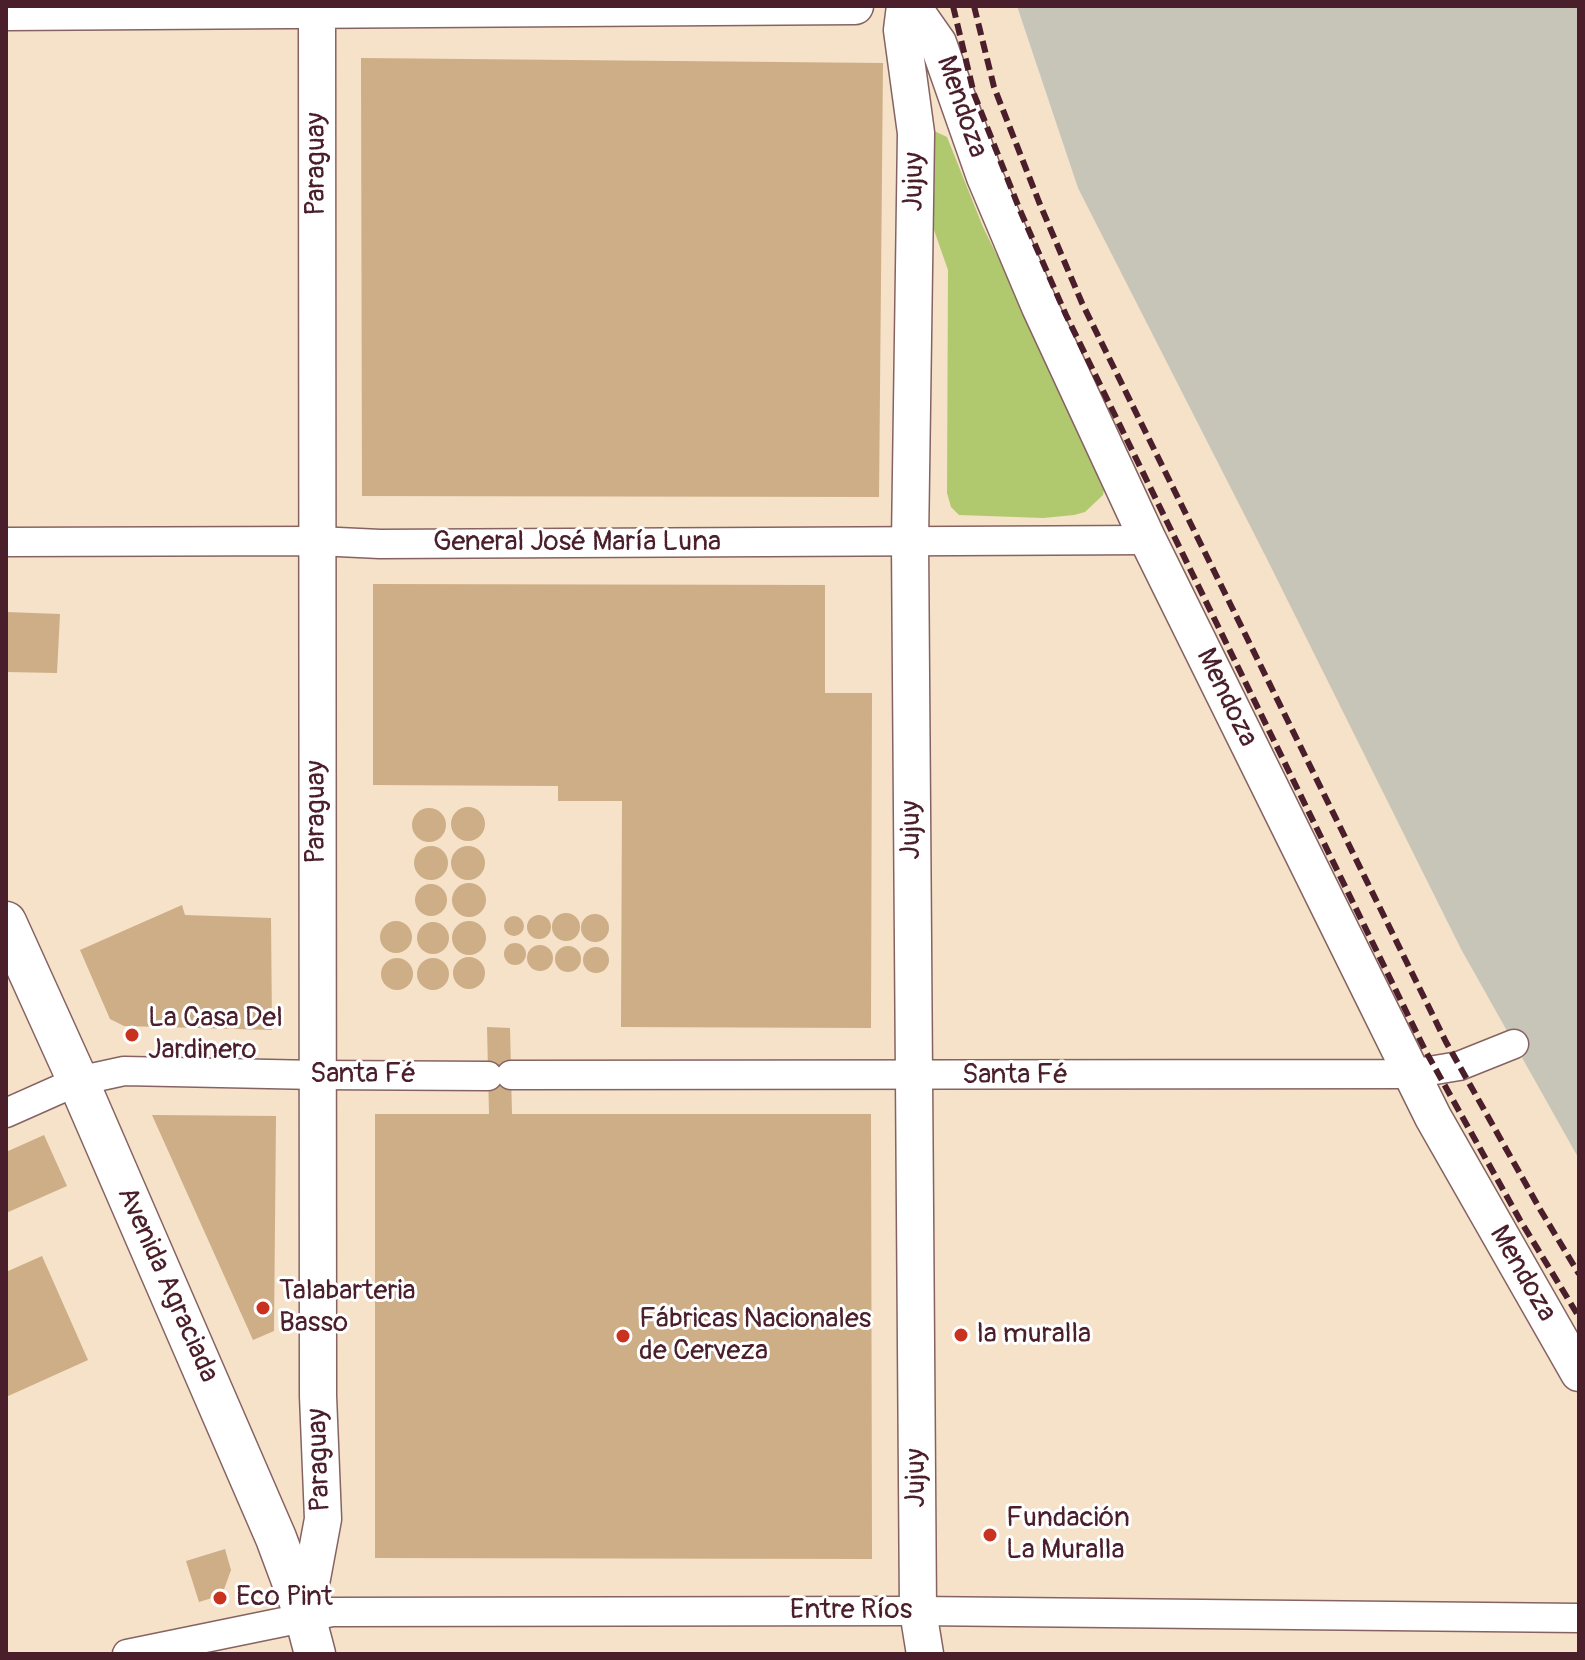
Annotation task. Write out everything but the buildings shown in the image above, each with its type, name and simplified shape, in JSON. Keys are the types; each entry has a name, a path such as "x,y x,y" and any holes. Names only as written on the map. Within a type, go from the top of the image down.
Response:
{"main road":[{"name":"Avenida Agraciada","path":"6,922 270,1524 310,1635"}],"street":[{"path":"6,12 855,6"},
{"name":"Jujuy","path":"905,6 902,30 916,133 910,542 913,1076 918,1611 925,1654"},
{"name":"Mendoza","path":"912,6 938,43 991,192 1040,307 1148,540 1433,1117 1579,1373"},
{"name":"Paraguay","path":"310,1635 323,1519 318,1396 317,8"},
{"name":"General José María Luna","path":"6,542 317,541 380,544 1148,540"},
{"name":"Santa Fé","path":"6,1113 78,1081 124,1071 500,1076 1411,1074 1459,1066 1514,1044"},
{"name":"Entre Ríos","path":"127,1654 310,1635 347,1612 918,1611 1579,1618"}],"shaded area":[{"path":"1017,6 1579,6 1579,1159 1461,949 1078,188"}],"green space":[{"path":"932,130 947,137 983,227 1100,464 1105,484 1103,495 1085,512 1043,518 959,515 951,507 947,493 948,270 934,230"}],"railway":[{"path":"953,6 974,94 1066,315 1425,1050 1520,1220 1579,1317"},
{"path":"974,6 994,87 1082,303 1446,1042 1579,1274"}],"place":[{"name":"La Casa Del Jardinero","path":"132,1035"},
{"name":"Talabarteria Basso","path":"263,1308"},
{"name":"la muralla","path":"961,1335"},
{"name":"Fábricas Nacionales de Cerveza","path":"623,1336"},
{"name":"Fundación La Muralla","path":"990,1535"},
{"name":"Eco Pint","path":"220,1598"}]}
